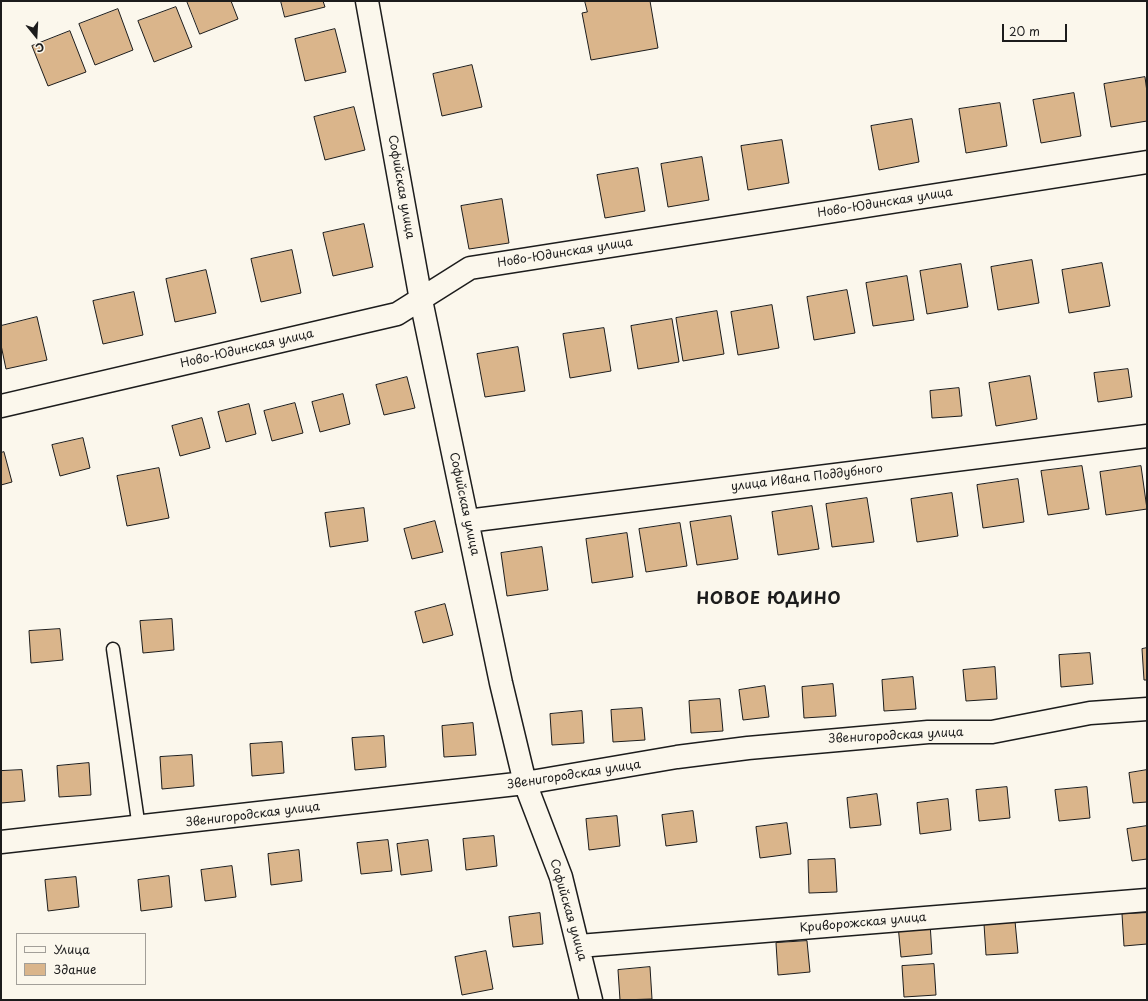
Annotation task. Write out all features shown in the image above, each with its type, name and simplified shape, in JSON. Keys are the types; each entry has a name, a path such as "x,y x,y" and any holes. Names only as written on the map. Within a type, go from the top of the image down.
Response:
{"street":[{"name":"Софийская улица","path":"368,1 422,300 501,683 525,783 561,877 591,1000"},
{"name":"Ново-Юдинская улица","path":"1,406 396,314 422,300 470,268 1147,162"},
{"name":"улица Ивана Поддубного","path":"467,521 1147,436"},
{"name":"Звенигородская улица","path":"1,842 139,828 525,783 677,757 748,748 928,732 992,732 1090,713 1147,709"},
{"name":"Криворожская улица","path":"579,946 1147,900"}],"lane":[{"path":"113,649 139,828"}],"building":[{"path":"187,1 231,1 238,19 200,34"},
{"path":"281,1 323,1 325,7 285,17"},
{"path":"585,1 650,1 658,48 591,60 582,13 587,12"},
{"path":"176,7 192,47 154,62 138,21"},
{"path":"118,9 133,50 95,65 79,24"},
{"path":"335,29 346,72 305,81 295,39"},
{"path":"70,31 86,72 48,86 32,46"},
{"path":"472,65 482,107 442,116 433,74"},
{"path":"1145,77 1147,92 1147,121 1111,127 1104,84"},
{"path":"1074,93 1081,136 1041,143 1033,100"},
{"path":"1000,103 1007,146 966,153 959,109"},
{"path":"354,107 365,150 325,160 314,117"},
{"path":"912,119 919,162 879,170 871,126"},
{"path":"782,140 789,183 748,190 741,146"},
{"path":"702,157 709,200 668,207 661,164"},
{"path":"638,168 645,211 605,218 597,175"},
{"path":"502,199 509,243 469,249 461,206"},
{"path":"364,224 373,267 333,276 323,233"},
{"path":"292,250 301,293 261,302 251,259"},
{"path":"1032,260 1039,303 998,310 991,267"},
{"path":"1102,263 1110,306 1069,313 1062,270"},
{"path":"961,264 968,307 927,314 920,271"},
{"path":"206,270 216,313 175,322 166,279"},
{"path":"907,276 914,320 873,326 866,283"},
{"path":"847,290 855,333 814,340 807,297"},
{"path":"134,292 143,335 103,344 93,301"},
{"path":"772,305 779,348 738,355 731,312"},
{"path":"717,311 724,354 683,361 676,318"},
{"path":"37,317 47,360 6,369 1,345 1,326"},
{"path":"672,319 679,362 638,369 631,326"},
{"path":"604,328 611,371 570,378 563,334"},
{"path":"518,347 525,391 485,397 477,354"},
{"path":"1128,369 1132,397 1098,402 1094,373"},
{"path":"1030,376 1037,419 996,426 989,383"},
{"path":"407,377 415,408 384,415 376,385"},
{"path":"959,388 962,416 932,418 930,391"},
{"path":"343,394 350,424 320,432 312,402"},
{"path":"295,403 303,433 272,441 264,411"},
{"path":"249,404 256,434 226,442 218,412"},
{"path":"202,418 210,448 180,456 172,426"},
{"path":"83,438 90,468 60,476 52,445"},
{"path":"4,452 12,482 1,485 1,453"},
{"path":"1082,466 1089,509 1048,515 1041,471"},
{"path":"1141,466 1147,509 1106,515 1100,472"},
{"path":"159,468 169,518 127,526 117,476"},
{"path":"1018,479 1024,522 983,528 977,485"},
{"path":"952,493 958,536 917,542 911,499"},
{"path":"867,498 874,542 832,547 826,504"},
{"path":"812,506 819,549 778,555 772,512"},
{"path":"364,508 368,541 330,547 325,513"},
{"path":"731,516 738,559 697,565 690,522"},
{"path":"435,521 443,552 412,559 404,529"},
{"path":"680,523 687,566 646,572 639,529"},
{"path":"627,533 633,577 592,583 586,539"},
{"path":"542,547 548,590 507,596 501,553"},
{"path":"445,604 453,635 423,643 415,612"},
{"path":"172,619 174,650 143,653 140,621"},
{"path":"60,629 63,660 31,663 29,631"},
{"path":"1147,648 1147,680 1144,680 1142,649"},
{"path":"1090,653 1093,684 1061,687 1059,655"},
{"path":"995,667 997,699 966,701 963,670"},
{"path":"913,677 916,709 884,711 882,680"},
{"path":"833,684 836,716 804,718 802,687"},
{"path":"765,686 769,717 743,720 739,690"},
{"path":"720,699 723,731 691,733 689,701"},
{"path":"642,708 645,740 613,742 611,710"},
{"path":"582,711 584,743 552,745 550,714"},
{"path":"473,723 476,755 444,757 442,726"},
{"path":"384,736 386,767 355,770 352,738"},
{"path":"282,742 284,773 252,776 250,744"},
{"path":"192,755 194,786 162,789 160,757"},
{"path":"89,763 91,795 59,797 57,766"},
{"path":"22,770 25,801 1,803 1,771"},
{"path":"1147,770 1147,802 1133,803 1129,773"},
{"path":"1007,787 1010,818 979,821 976,790"},
{"path":"1087,787 1090,818 1059,821 1055,790"},
{"path":"877,794 881,825 850,828 847,798"},
{"path":"948,799 951,830 920,834 917,803"},
{"path":"693,811 697,842 666,846 662,815"},
{"path":"617,816 620,846 589,850 586,819"},
{"path":"787,823 791,854 760,858 756,827"},
{"path":"1147,826 1147,859 1132,861 1127,829"},
{"path":"494,836 497,866 466,870 463,839"},
{"path":"388,840 392,871 361,874 357,843"},
{"path":"428,840 432,871 401,875 397,844"},
{"path":"299,850 302,881 271,885 268,854"},
{"path":"835,859 837,892 809,893 808,860"},
{"path":"232,866 236,897 205,901 201,870"},
{"path":"169,876 172,907 141,911 138,880"},
{"path":"76,877 79,907 48,911 45,880"},
{"path":"540,913 543,944 513,947 509,917"},
{"path":"1147,913 1147,944 1124,946 1122,914"},
{"path":"1015,921 1018,953 986,955 984,924"},
{"path":"930,923 932,954 901,957 898,925"},
{"path":"807,941 810,972 778,975 776,943"},
{"path":"486,951 493,989 462,995 455,957"},
{"path":"934,964 936,995 904,997 902,966"},
{"path":"650,967 652,999 620,1000 618,970"}],"district":[{"name":"НОВОЕ ЮДИНО","path":"769,600"}]}
